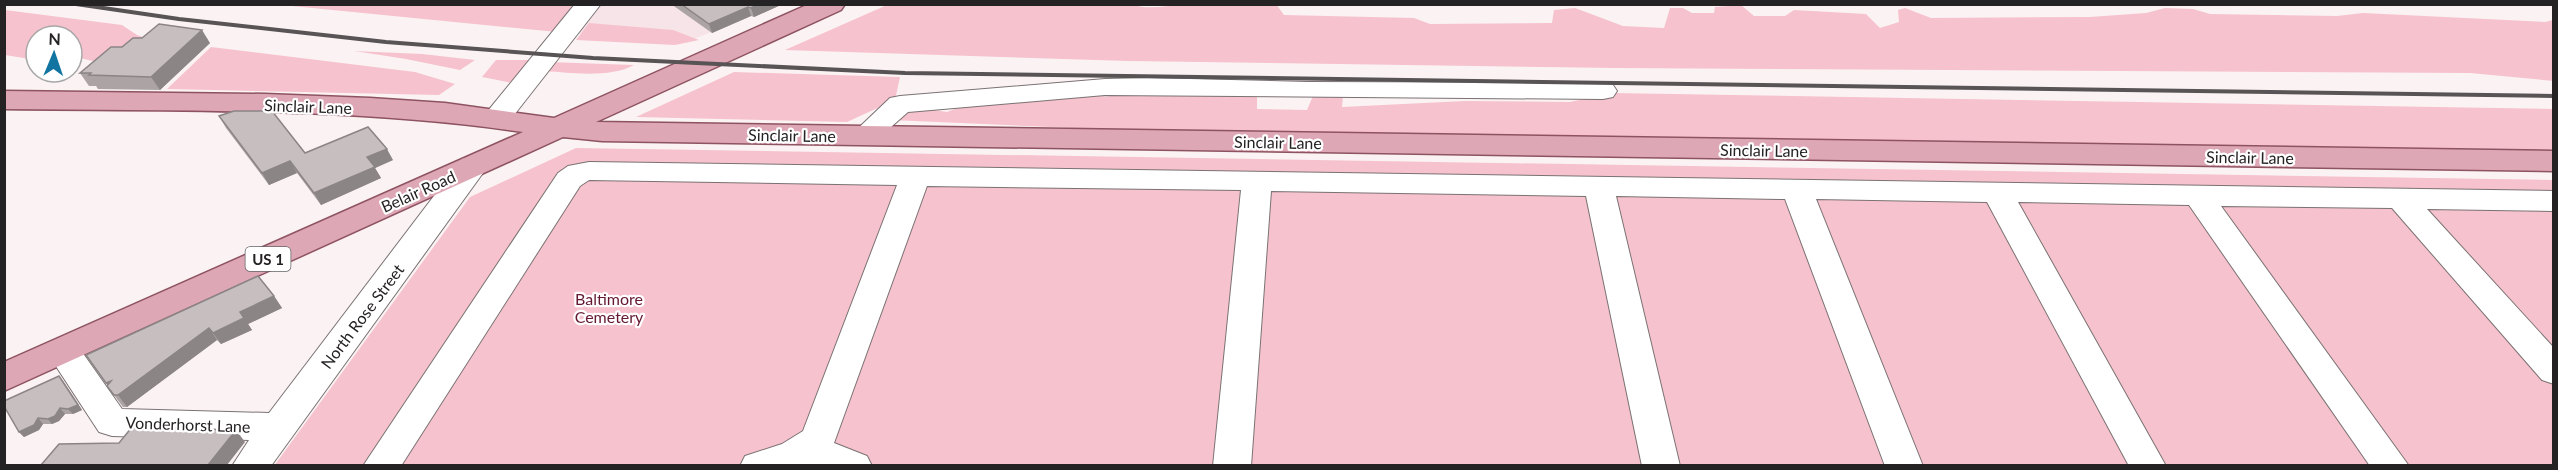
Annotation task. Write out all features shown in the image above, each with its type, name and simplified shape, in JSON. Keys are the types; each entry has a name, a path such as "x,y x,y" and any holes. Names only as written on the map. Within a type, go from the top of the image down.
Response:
{"main road":[{"name":"Belair Road","path":"4,378 832,4"},
{"name":"Sinclair Lane","path":"4,100 349,106 420,110 497,118 558,129 602,132 2553,161"}],"street":[{"path":"497,118 589,4"},
{"path":"864,136 900,104 1105,87 1603,91"},
{"name":"North Rose Street","path":"250,465 473,166"},
{"path":"381,465 569,180 579,173 607,171 2553,201"},
{"path":"758,465 794,455 808,448 818,439 915,176"},
{"path":"1232,465 1257,181"},
{"path":"1599,186 1661,465"},
{"path":"1797,190 1904,465"},
{"path":"1997,192 2148,465"},
{"path":"2198,196 2391,465"},
{"path":"2401,199 2553,371"},
{"name":"Vonderhorst Lane","path":"63,351 112,422 279,427"},
{"path":"808,448 854,465"}],"shaded area":[{"path":"577,5 777,5 687,42 557,32"}],"green space":[{"path":"1130,4 1151,7 1186,4 1276,4 1284,15 1414,18 1430,24 1552,23 1554,10 1575,8 1623,26 1664,28 1670,8 1683,8 1692,13 1714,13 1715,7 1741,5 1754,16 1785,16 1794,10 1866,14 1880,28 1899,22 1898,10 1905,8 1931,18 2090,17 2146,13 2165,8 2193,9 2210,14 2337,16 2363,13 2545,22 2553,20 2554,81 2470,73 1616,68 1128,61 785,50 887,5"},
{"path":"282,5 577,5 557,32"},
{"path":"5,10 122,25 137,35 158,42 109,65 84,59 84,24 24,24 24,58 5,55"},
{"path":"589,23 673,30 699,40 675,45 576,40"},
{"path":"211,47 415,72 455,84 439,95 167,89"},
{"path":"354,51 422,54 475,60 460,70"},
{"path":"496,60 536,60 512,83 482,77"},
{"path":"548,62 634,65 614,72 579,73 546,71"},
{"path":"734,72 900,77 895,100 847,122 636,117"},
{"path":"1093,92 1105,97 1123,94 1257,95 1257,109 1307,110 1313,96 1343,96 1342,107 1465,101 1570,102 1611,93 2553,109 2554,151 1117,130 891,120 909,107 935,103 934,110 947,112 979,100"},
{"name":"Baltimore Cemetery","path":"576,148 2553,180 2553,465 274,466 470,197"}],"building":[{"path":"681,4 759,4 709,24"},
{"path":"159,24 202,30 151,77 84,73 84,70 111,47 122,47 133,38 142,38"},
{"path":"234,111 272,111 305,153 368,127 387,149 367,157 375,167 314,193 290,161 262,173 219,116"},
{"path":"258,276 274,296 240,312 244,318 213,333 209,328 118,395 114,395 107,386 111,381 106,383 86,355"},
{"path":"59,376 78,405 68,409 60,408 55,416 48,419 38,418 34,425 19,432 4,406 4,401"},
{"path":"132,427 236,430 208,465 41,465 59,444 119,443"}],"railway":[{"path":"76,4 179,19 386,42 593,58 905,73 2554,96"}]}
